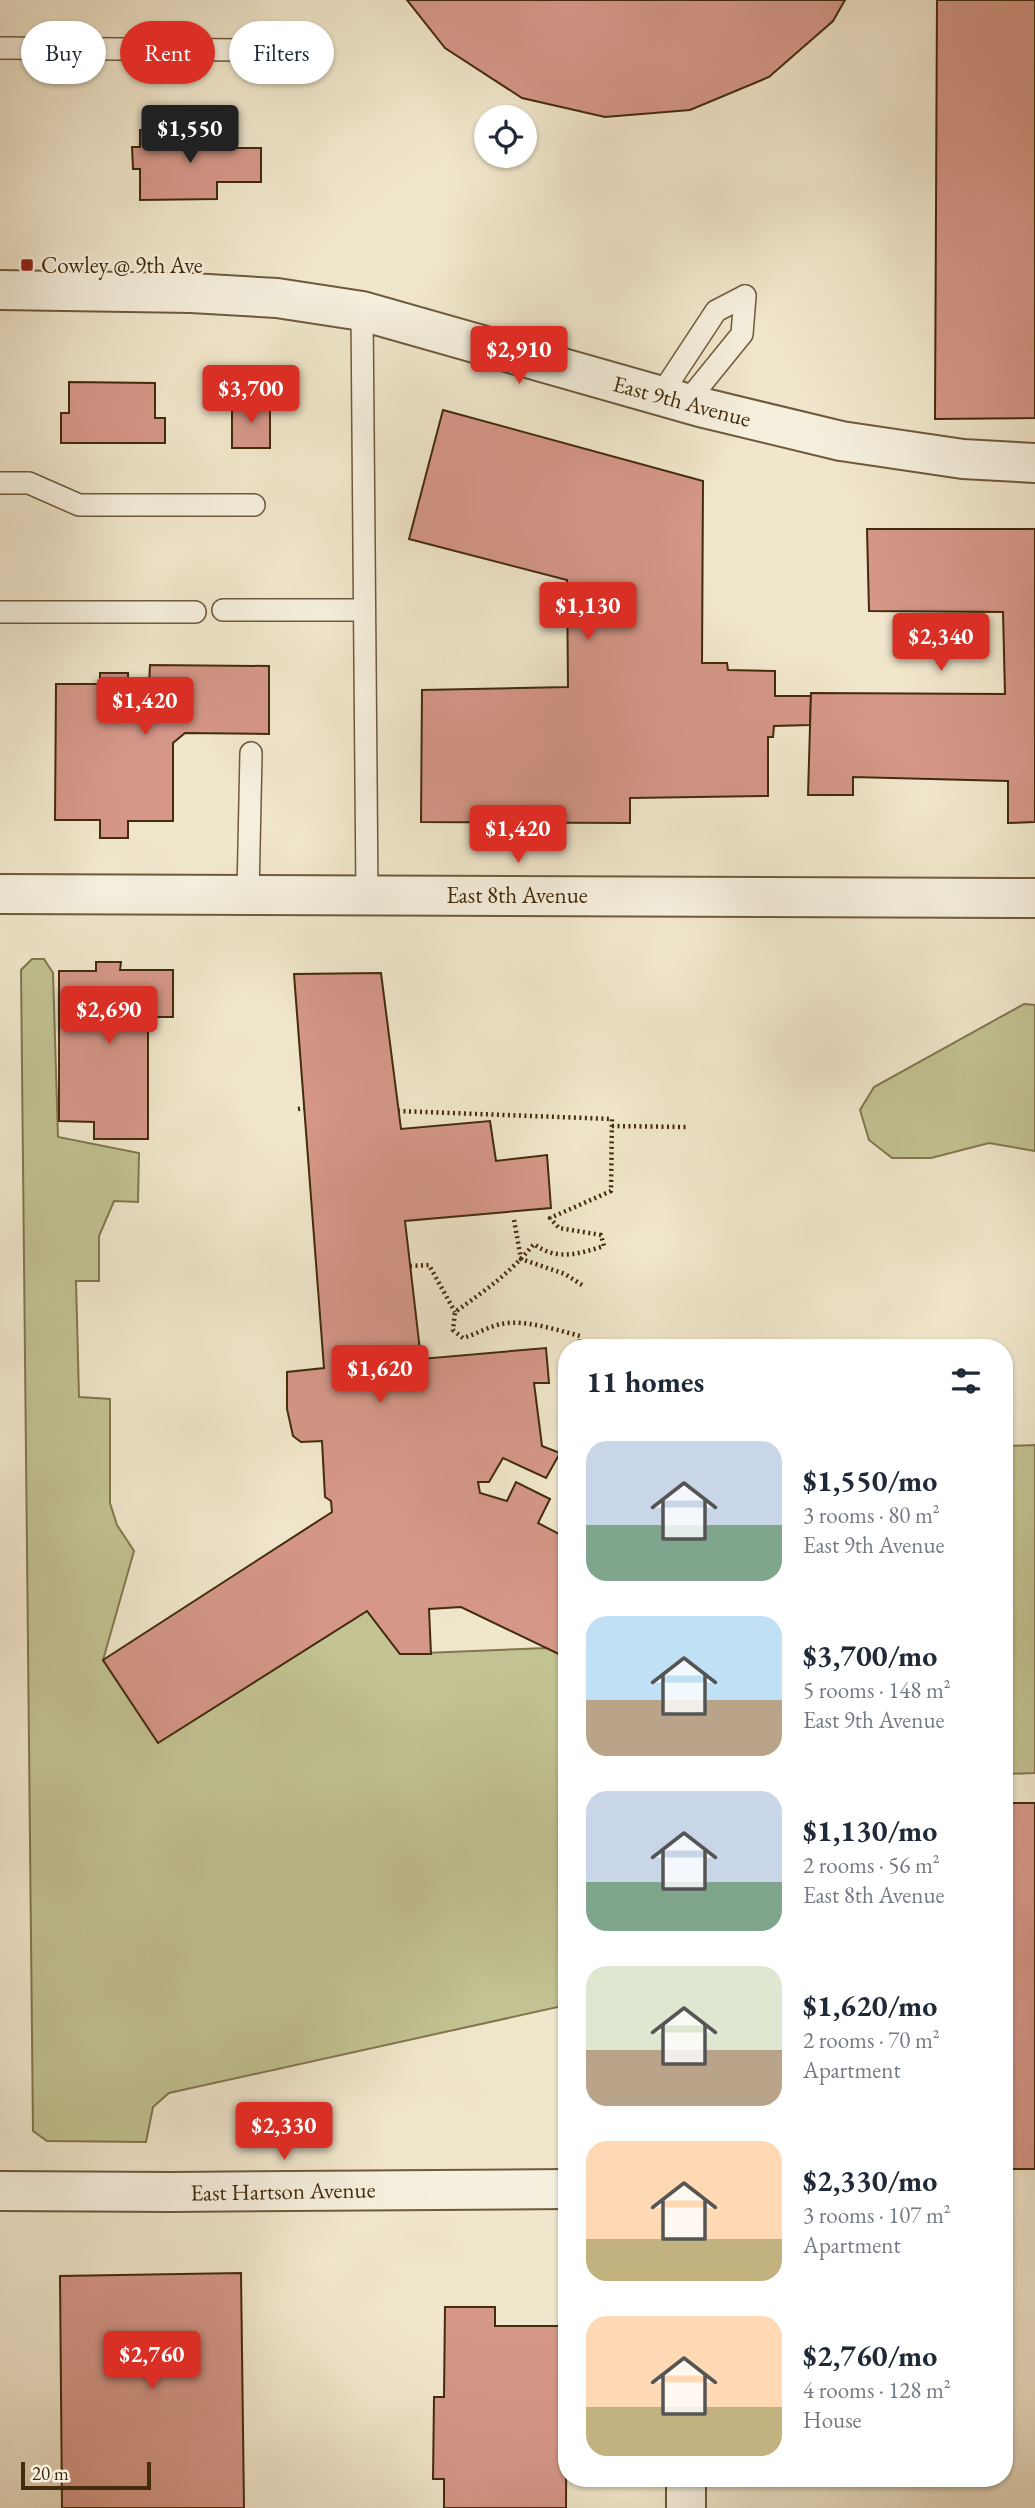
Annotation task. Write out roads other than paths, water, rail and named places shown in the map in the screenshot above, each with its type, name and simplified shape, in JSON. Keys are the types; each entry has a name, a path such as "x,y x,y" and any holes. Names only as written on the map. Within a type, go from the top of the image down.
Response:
{"street":[{"name":"East 9th Avenue","path":"0,290 191,293 277,298 362,311 673,400 841,441 963,459 1035,463"},
{"name":"East 8th Avenue","path":"0,894 1035,898"},
{"name":"East Hartson Avenue","path":"0,2191 558,2189"},
{"path":"686,2487 686,2508"}],"lane":[{"path":"0,48 229,50"},
{"path":"362,311 367,895"},
{"path":"0,484 29,484 79,505 254,505"},
{"path":"223,610 363,610"},
{"path":"0,612 195,612"},
{"path":"248,894 251,753"}],"place":[{"name":"Cowley @ 9th Ave","path":"27,265"}]}
